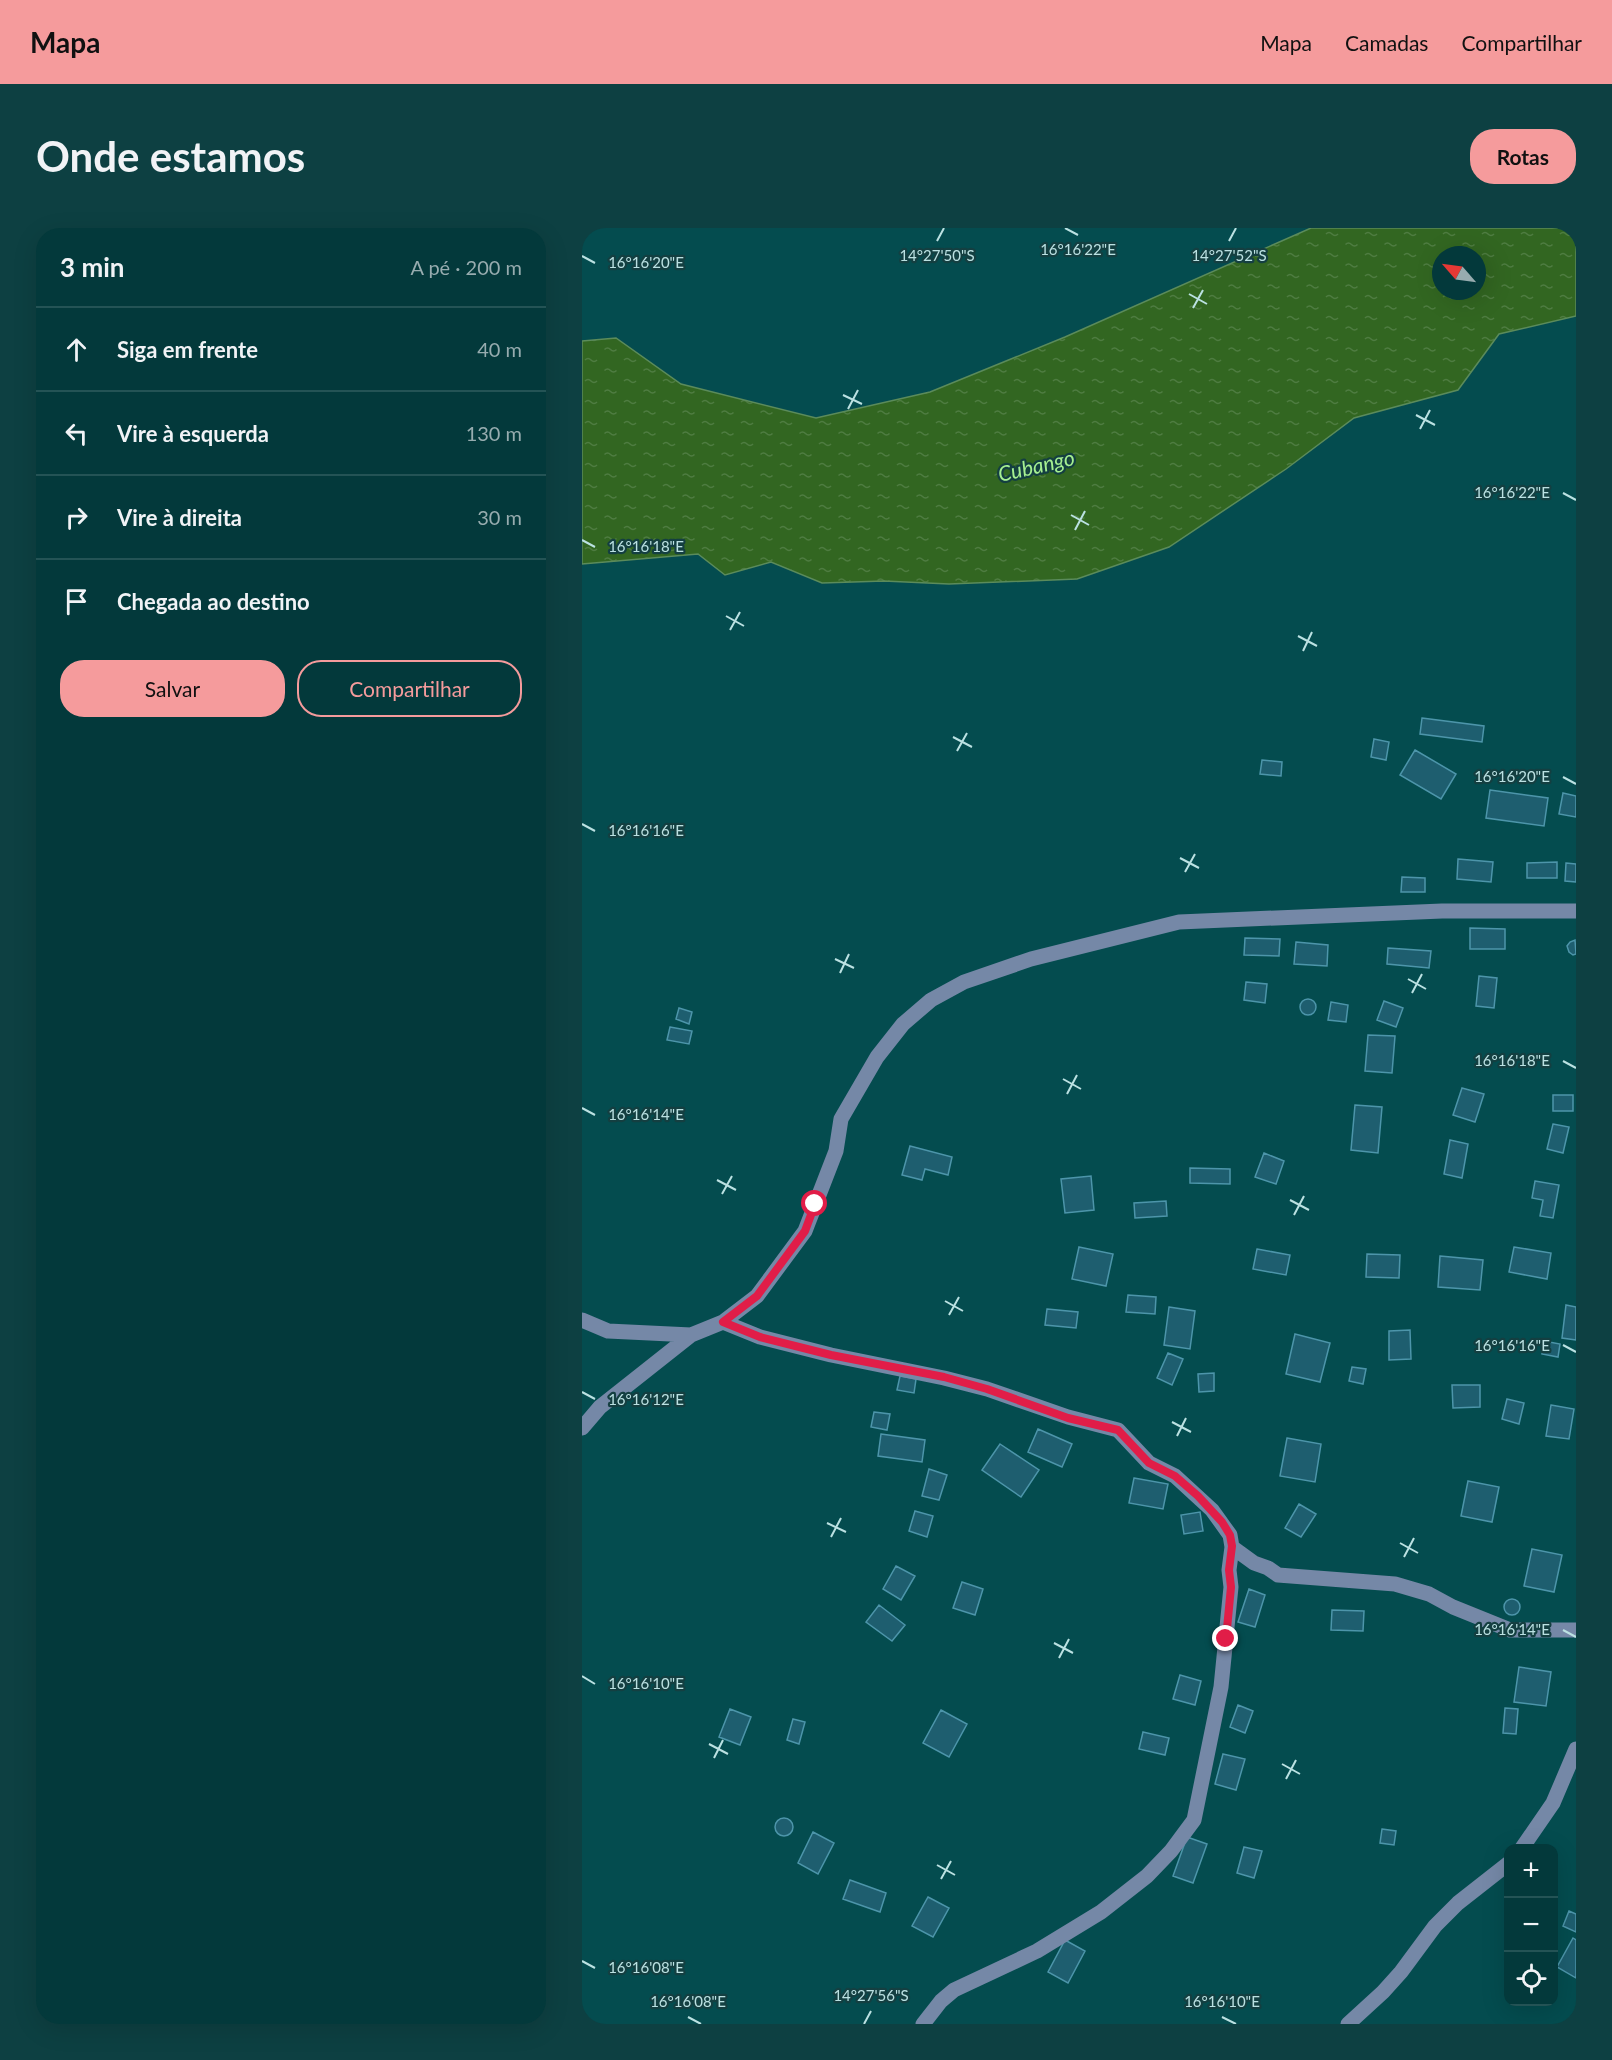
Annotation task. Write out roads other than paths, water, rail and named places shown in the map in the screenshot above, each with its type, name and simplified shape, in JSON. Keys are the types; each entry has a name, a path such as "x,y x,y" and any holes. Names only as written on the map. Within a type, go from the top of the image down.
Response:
{"lane":[{"path":"582,1428 600,1407 692,1335 723,1322 757,1296 805,1231 836,1151 842,1119 877,1057 903,1024 931,1000 964,982 1031,959 1179,922 1443,911 1576,911"},
{"path":"582,1320 608,1330 692,1335"},
{"path":"723,1322 760,1337 831,1355 944,1377 987,1389 1068,1418 1118,1430 1149,1463 1175,1476 1205,1503 1230,1535 1231,1587 1221,1687 1194,1820 1171,1851 1147,1876 1101,1912 1036,1951 954,1990 941,2001 922,2024"},
{"path":"1232,1546 1254,1563 1278,1575 1395,1584 1429,1594 1453,1607 1510,1630 1576,1630"},
{"path":"1525,1844 1552,1803 1576,1749"},
{"path":"1348,2024 1401,1972 1435,1926 1458,1903 1504,1867"}],"water":[{"name":"Cubango","path":"1311,228 1576,228 1576,316 1499,334 1458,390 1354,418 1286,469 1169,547 1077,579 949,584 884,581 822,583 771,562 725,575 698,554 582,564 582,341 616,338 681,384 816,418 930,392 1065,337"}]}
